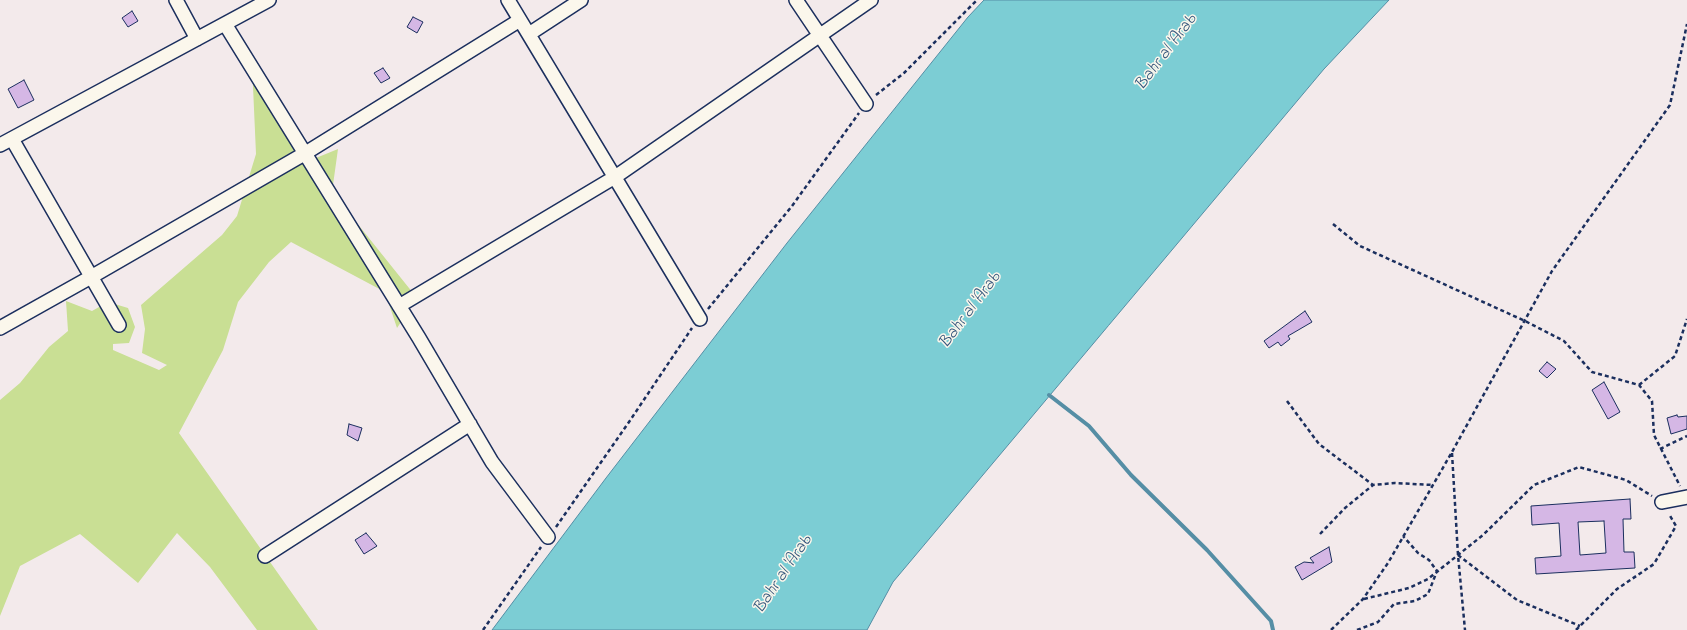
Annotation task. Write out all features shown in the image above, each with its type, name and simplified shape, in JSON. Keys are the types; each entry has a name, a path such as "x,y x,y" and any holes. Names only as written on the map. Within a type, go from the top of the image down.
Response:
{"street":[{"path":"176,0 197,39"},
{"path":"118,325 91,277 4,142 269,0"},
{"path":"508,0 700,319"},
{"path":"529,34 581,0"},
{"path":"796,0 866,104"},
{"path":"399,306 615,177 870,0"},
{"path":"0,328 304,154 520,20"},
{"path":"225,24 399,306 492,462 548,537"},
{"path":"266,556 470,424"},
{"path":"1662,502 1686,497"}],"path":[{"path":"483,630 629,422 688,333 792,206 866,104 904,73 977,0"},
{"path":"1331,630 1364,599 1388,563 1452,452 1552,271 1670,105 1687,24"},
{"path":"1334,224 1360,246 1525,321 1564,341 1592,372 1639,385 1652,401 1654,435 1686,497"},
{"path":"1639,385 1675,356 1687,319"},
{"path":"1287,401 1319,444 1373,485"},
{"path":"1660,448 1687,436"},
{"path":"1452,452 1458,555 1465,630"},
{"path":"1364,599 1409,588 1428,579 1483,535 1534,484 1579,467 1626,480 1662,502 1676,526 1654,564 1617,590 1576,630"},
{"path":"1320,534 1345,508 1373,485 1394,483 1433,485"},
{"path":"1403,536 1418,553 1429,560 1437,571"},
{"path":"1458,555 1517,600 1580,626"},
{"path":"1357,630 1378,622 1394,604 1416,601 1428,594 1437,571"}],"green space":[{"path":"252,64 289,113 311,160 338,149 332,192 417,298 397,328 385,292 291,242 269,262 238,302 223,350 179,433 318,630 257,630 210,567 177,533 138,583 80,534 20,566 0,616 0,400 20,383 49,347 68,331 66,301 92,311 108,302 128,308 135,327 129,343 113,344 113,350 159,370 167,365 142,353 145,329 141,305 222,235 237,216 256,154"}],"water":[{"name":"Bahr al 'Arab","path":"984,0 1389,0 1324,69 893,582 867,630 492,630 606,478 787,243 968,17"}],"building":[{"path":"132,11 138,21 128,27 122,18"},
{"path":"413,17 423,22 417,33 407,27"},
{"path":"383,68 390,78 381,83 374,73"},
{"path":"24,80 34,100 18,108 8,89"},
{"path":"1305,311 1312,322 1288,336 1290,339 1281,346 1278,342 1269,348 1264,341"},
{"path":"1547,362 1556,369 1547,378 1539,371"},
{"path":"1604,382 1620,412 1608,419 1592,390"},
{"path":"1677,415 1678,417 1687,416 1687,429 1671,434 1667,418"},
{"path":"349,424 362,428 358,441 347,435"},
{"path":"1630,499 1631,519 1623,519 1624,552 1634,552 1635,568 1536,574 1535,558 1561,556 1559,523 1532,525 1531,506","holes":["1604,521 1606,553 1580,555 1578,522"]},
{"path":"366,533 377,546 364,554 355,540"},
{"path":"1329,547 1332,562 1302,580 1295,567 1304,562 1314,563 1310,558"}],"waterway":[{"path":"1049,395 1089,426 1131,475 1207,550 1271,621 1273,630"}]}
